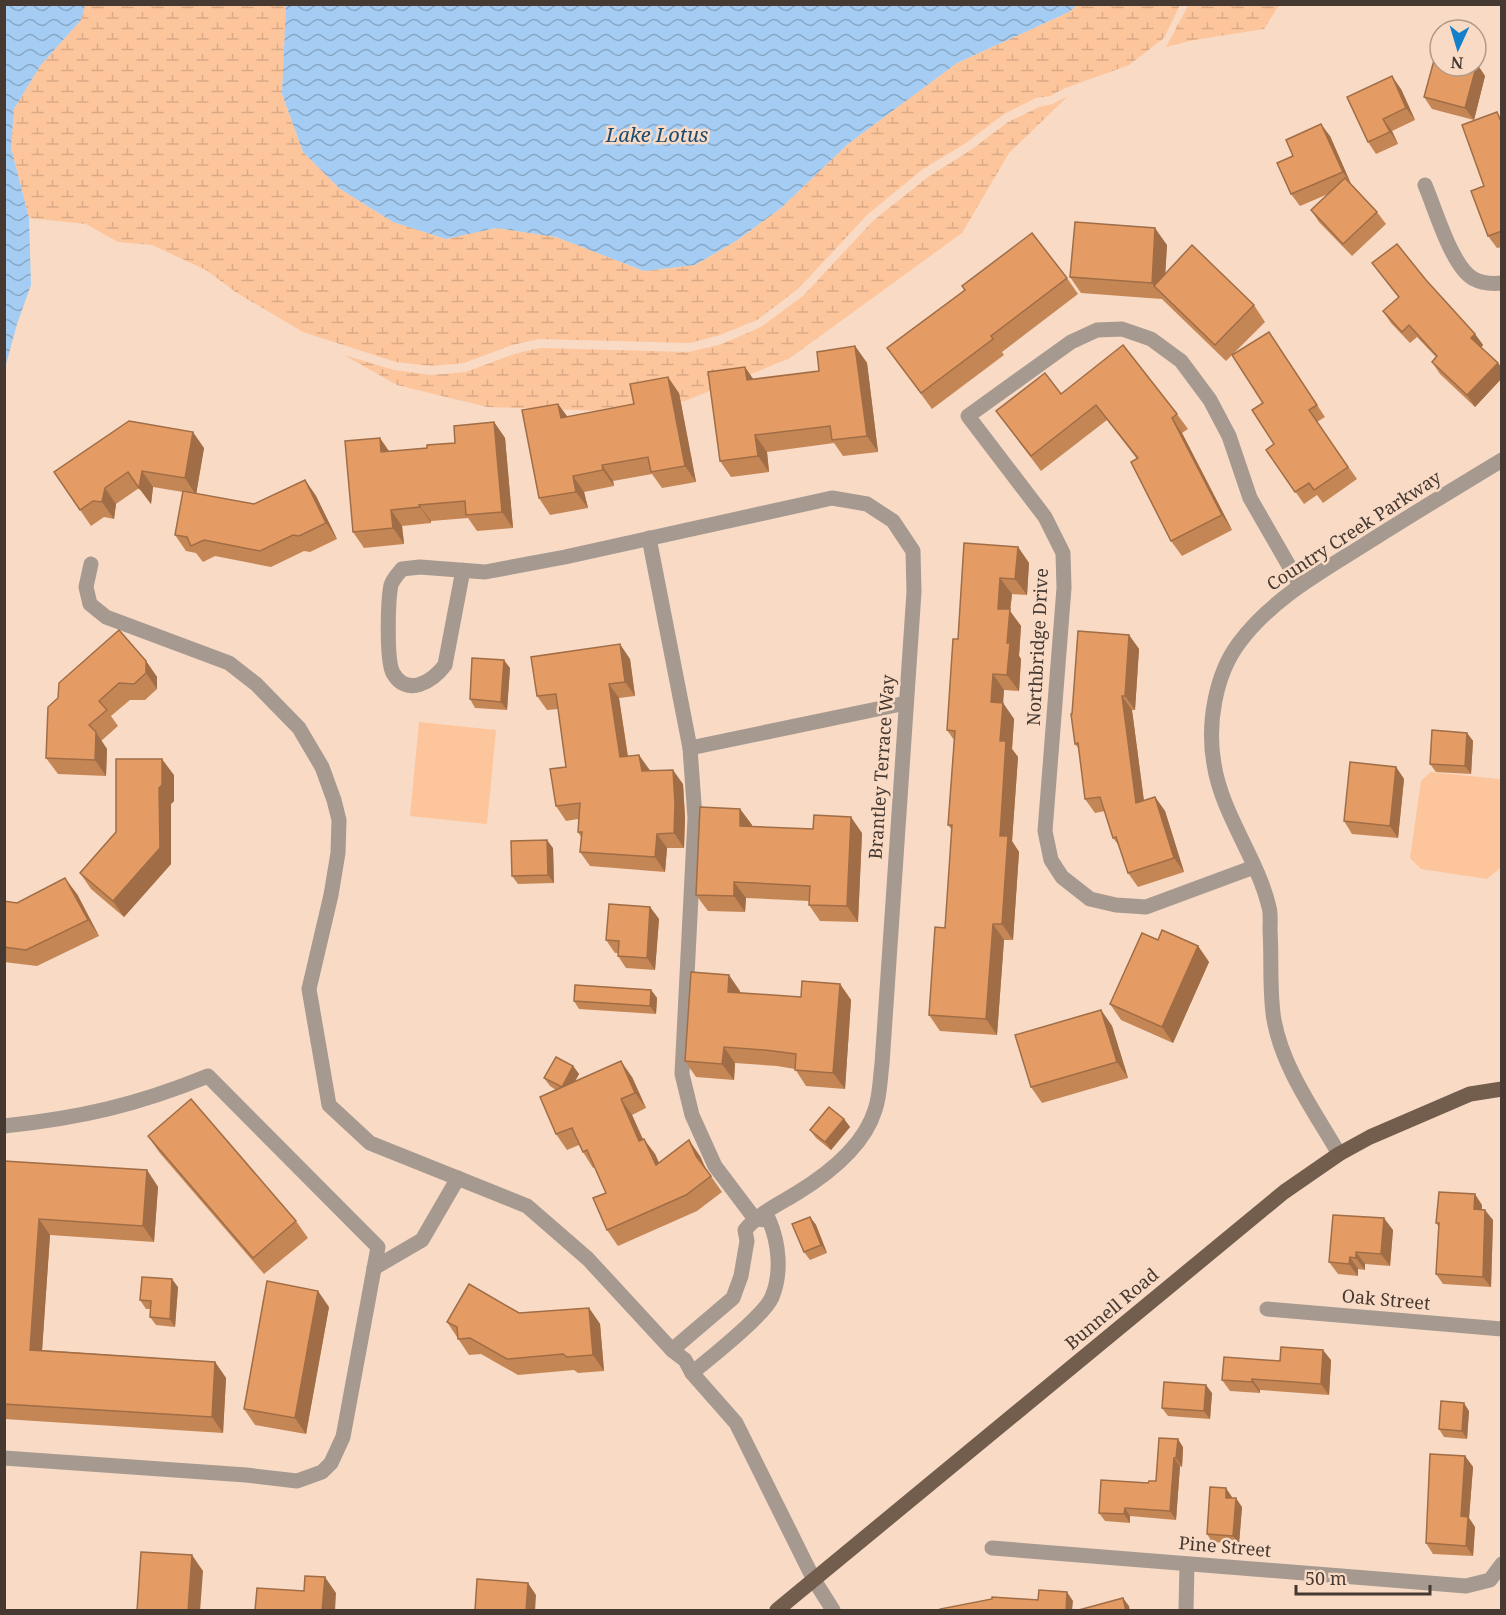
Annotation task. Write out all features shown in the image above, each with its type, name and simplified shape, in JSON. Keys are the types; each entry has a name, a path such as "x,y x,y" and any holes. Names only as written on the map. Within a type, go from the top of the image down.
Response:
{"main road":[{"name":"Bunnell Road","path":"777,1611 1284,1192 1339,1154 1370,1137 1470,1094 1502,1089"}],"street":[{"path":"1425,185 1457,263 1473,279 1487,284 1502,283"},
{"name":"Northbridge Drive","path":"1254,867 1146,907 1116,905 1090,899 1062,877 1056,869 1051,860 1045,831 1064,588 1063,553 1045,517 968,416 1071,342 1097,330 1122,329 1151,339 1181,361 1210,400 1229,436 1250,498 1300,585"},
{"name":"Country Creek Parkway","path":"1339,1154 1281,1048 1274,1019 1269,908 1254,867 1221,792 1214,764 1211,729 1216,697 1224,672 1238,644 1263,615 1300,585 1502,460"},
{"name":"Brantley Terrace Way","path":"463,570 450,651 445,665 428,682 418,686 408,686 400,681 393,672 388,647 391,583 402,569 420,567 463,570 485,572 566,557 832,498 867,504 893,521 913,551 914,592 882,1064 876,1110 864,1133 847,1155 811,1185 754,1219"},
{"path":"649,537 690,748 695,818 682,1074 692,1115 715,1166 754,1219"},
{"path":"91,564 86,587 90,604 106,617 229,663 256,684 299,728 322,768 339,820 338,853 331,895 309,989 329,1105 370,1143 527,1206 588,1259 672,1350 685,1360 692,1373 736,1423 814,1580 833,1611"},
{"path":"690,748 906,703"},
{"path":"4,1126 59,1120 95,1113 142,1101 208,1076 378,1247 343,1437 331,1463 322,1472 297,1481 246,1475 4,1458"},
{"path":"374,1268 422,1240 458,1178"},
{"path":"672,1350 733,1298 741,1276 747,1241 745,1230 754,1219"},
{"path":"692,1373 750,1323 772,1298 778,1272 776,1235 770,1220 754,1219"},
{"name":"Oak Street","path":"1267,1309 1502,1329"},
{"name":"Pine Street","path":"992,1548 1466,1586 1490,1580 1502,1564"},
{"path":"1188,1564 1188,1609"}],"green space":[{"path":"1189,4 1279,5 1264,29 1194,40 1166,47"},
{"path":"85,5 286,5 282,95 303,152 340,189 393,222 446,239 496,228 556,237 644,271 695,265 736,241 781,208 848,144 957,63 1069,12 1077,5 1180,5 1164,38 1129,65 1050,96 1036,98 1004,114 966,143 923,169 868,214 799,288 757,320 720,335 690,343 539,339 512,345 464,363 432,366 396,362 303,332 237,293 206,270 152,245 118,242 86,224 29,218 11,148 14,109 40,66 81,20"},
{"path":"1068,96 1009,153 962,233 790,358 685,401 608,411 487,407 397,385 344,355 394,370 432,375 466,372 514,354 540,348 689,352 722,344 761,327 803,296 873,221 928,177 971,150 1008,122"},
{"path":"419,722 496,730 487,824 410,816"},
{"path":"1431,772 1499,779 1501,782 1500,868 1487,879 1421,869 1410,858 1421,781"}],"water":[{"path":"5,4 85,5 81,20 40,66 14,109 11,148 29,218 31,285 5,368"},
{"name":"Lake Lotus","path":"286,4 1077,5 1069,12 957,63 848,144 781,208 736,241 695,265 644,271 556,237 496,228 446,239 393,222 340,189 303,152 282,94"}],"building":[{"path":"1392,76 1406,108 1383,119 1390,132 1368,142 1347,97"},
{"path":"1429,78 1473,78 1465,108 1424,97"},
{"path":"1497,112 1502,124 1502,231 1488,236 1471,191 1484,186 1462,125"},
{"path":"1321,124 1343,172 1291,194 1277,163 1293,156 1286,140"},
{"path":"1345,178 1377,212 1343,244 1311,210"},
{"path":"1075,222 1155,228 1152,283 1070,277"},
{"path":"1032,233 1067,278 991,336 993,339 921,393 887,348 965,290 962,286"},
{"path":"1397,244 1475,334 1471,338 1498,363 1467,395 1432,362 1437,356 1409,325 1402,332 1383,311 1399,297 1372,263"},
{"path":"1192,245 1254,305 1215,345 1154,286"},
{"path":"1269,332 1317,405 1309,410 1348,467 1314,490 1309,483 1295,492 1266,450 1274,444 1252,410 1263,403 1232,355"},
{"path":"1123,345 1177,414 1172,418 1222,515 1171,541 1131,462 1138,458 1096,405 1031,456 996,411 1045,373 1061,394"},
{"path":"855,346 867,436 832,440 830,426 755,435 758,456 720,461 708,372 745,367 747,380 819,371 817,352"},
{"path":"668,377 685,466 651,472 648,457 602,465 603,470 573,476 576,492 539,498 522,410 558,404 561,418 634,404 630,384"},
{"path":"129,421 193,432 185,478 142,471 139,488 128,472 105,488 102,502 93,501 80,510 54,472"},
{"path":"494,422 502,512 466,515 465,501 419,505 420,507 391,510 393,528 353,532 345,441 380,438 381,452 427,448 427,445 455,443 454,426"},
{"path":"305,480 326,523 299,536 293,535 260,551 204,540 191,546 187,537 175,535 183,491 254,504"},
{"path":"964,543 1018,547 1015,579 1000,578 998,609 1010,609 1007,643 1010,643 1007,675 993,674 991,702 1003,703 1000,741 1006,741 1000,836 1008,836 1002,924 993,924 986,1019 929,1015 935,927 945,928 952,825 948,825 955,731 947,730 953,639 958,639"},
{"path":"119,630 146,661 146,673 134,684 119,683 99,701 107,710 89,725 96,732 95,760 46,758 48,707 58,698 59,683"},
{"path":"1078,631 1129,635 1125,696 1122,696 1136,803 1155,797 1174,858 1128,873 1116,837 1113,838 1100,797 1085,799 1078,743 1075,744 1071,714"},
{"path":"620,644 625,682 609,684 620,757 639,755 642,771 673,770 674,833 657,834 655,857 580,852 582,832 578,832 580,803 556,806 550,769 566,767 556,694 537,696 531,657"},
{"path":"472,658 504,660 501,702 470,699"},
{"path":"1432,730 1467,733 1465,766 1430,764"},
{"path":"116,759 162,759 162,785 159,788 160,848 113,901 80,873 116,832"},
{"path":"1350,762 1396,767 1390,826 1344,821"},
{"path":"700,807 740,809 740,826 813,829 814,815 851,817 847,906 809,905 810,886 734,882 734,896 696,895"},
{"path":"547,840 548,875 512,876 511,841"},
{"path":"65,878 88,920 26,950 4,947 4,901 17,903"},
{"path":"609,904 650,907 647,958 618,956 619,941 606,940"},
{"path":"1162,930 1198,946 1162,1027 1110,1004 1142,933 1158,940"},
{"path":"691,972 729,975 728,992 801,997 802,981 840,984 833,1073 795,1070 796,1054 765,1050 724,1047 722,1064 685,1061"},
{"path":"575,985 651,990 650,1006 574,1001"},
{"path":"1101,1010 1117,1062 1031,1087 1015,1035"},
{"path":"556,1057 573,1066 562,1087 544,1078"},
{"path":"621,1061 635,1093 621,1099 639,1141 644,1139 656,1165 689,1140 696,1156 711,1176 686,1195 607,1230 593,1198 606,1193 587,1150 583,1152 572,1128 556,1134 540,1097"},
{"path":"191,1099 296,1221 253,1258 148,1136"},
{"path":"829,1107 844,1119 825,1142 810,1130"},
{"path":"4,1161 147,1170 143,1226 39,1219 30,1350 215,1362 212,1417 4,1404"},
{"path":"1439,1192 1475,1194 1474,1209 1485,1210 1483,1277 1436,1274 1439,1223 1436,1223"},
{"path":"1333,1215 1384,1218 1381,1254 1356,1252 1356,1258 1350,1257 1349,1264 1329,1262"},
{"path":"810,1217 821,1245 804,1252 792,1224"},
{"path":"142,1277 172,1279 170,1319 150,1317 151,1301 140,1300"},
{"path":"267,1281 318,1291 295,1418 244,1409"},
{"path":"469,1284 519,1313 589,1308 593,1355 567,1357 563,1354 507,1359 470,1338 458,1339 457,1327 447,1322"},
{"path":"1281,1347 1323,1350 1321,1384 1252,1379 1252,1382 1222,1380 1224,1357 1280,1361"},
{"path":"1164,1382 1206,1385 1204,1411 1162,1408"},
{"path":"1441,1401 1464,1403 1462,1431 1439,1429"},
{"path":"1159,1438 1178,1439 1176,1458 1174,1458 1170,1511 1125,1508 1124,1514 1099,1513 1101,1480 1148,1483 1156,1481"},
{"path":"1430,1454 1465,1456 1461,1516 1468,1517 1466,1546 1426,1543"},
{"path":"1210,1487 1226,1488 1226,1498 1236,1498 1233,1536 1207,1534"},
{"path":"141,1552 192,1555 188,1611 137,1611"},
{"path":"305,1576 325,1577 322,1611 255,1611 257,1588 304,1591"},
{"path":"477,1579 528,1583 526,1611 475,1611"},
{"path":"1039,1590 1067,1592 1066,1611 940,1611 940,1609 992,1599 992,1597 1038,1600"},
{"path":"1123,1598 1126,1611 1075,1611"}]}
